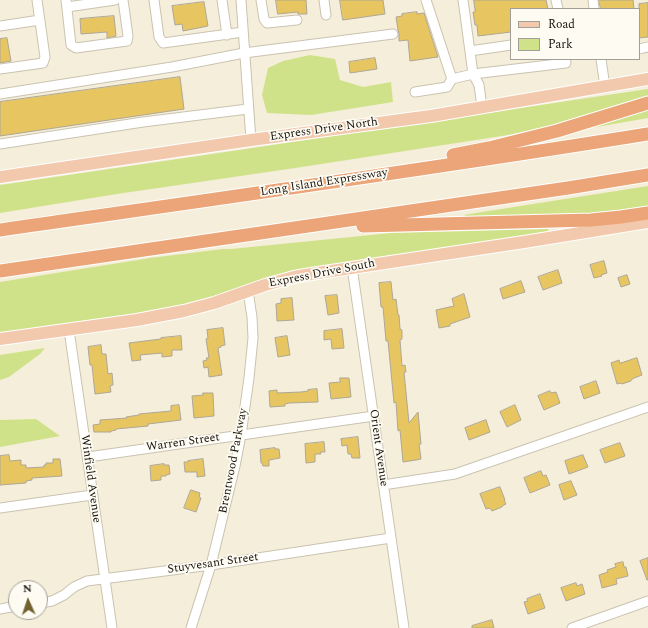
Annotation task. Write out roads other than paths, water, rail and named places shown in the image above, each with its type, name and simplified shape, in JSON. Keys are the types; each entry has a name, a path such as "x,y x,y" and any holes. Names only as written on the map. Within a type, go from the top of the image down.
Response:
{"highway":[{"path":"271,191 489,148 557,131 648,103"},
{"name":"Long Island Expressway","path":"0,230 562,148 648,134"},
{"path":"0,271 648,175"},
{"path":"192,243 354,226 591,220 648,213"}],"main road":[{"name":"Express Drive North","path":"0,176 424,117 648,80"},
{"name":"Express Drive South","path":"0,339 137,320 184,311 214,303 265,285 294,277 648,222"}],"street":[{"path":"0,69 43,63 45,57 37,0"},
{"path":"115,0 66,4 72,45 76,48 127,41 128,36 123,0"},
{"path":"154,0 159,37 163,43 243,32"},
{"path":"222,0 227,35"},
{"path":"241,0 251,140"},
{"path":"261,0 264,19 267,23 297,20"},
{"path":"324,0 326,15"},
{"path":"426,0 452,79"},
{"path":"463,0 473,74 479,85 482,107"},
{"path":"0,26 40,20"},
{"path":"0,94 172,67 244,53 393,34"},
{"path":"470,51 510,45"},
{"path":"415,92 447,87 452,79 473,74 566,63 565,60"},
{"path":"601,60 605,87"},
{"path":"0,144 143,122 248,108"},
{"name":"Orient Avenue","path":"352,267 404,628"},
{"name":"Brentwood Parkway","path":"191,628 211,565 234,473 241,435 253,338 252,317 248,291"},
{"name":"Winfield Avenue","path":"69,330 112,628"},
{"path":"383,485 456,474 648,407"},
{"name":"Warren Street","path":"88,457 374,416"},
{"path":"0,508 92,495"},
{"name":"Stuyvesant Street","path":"48,602 64,596 74,587 87,581 211,565 391,538"},
{"path":"572,628 648,601"}]}
